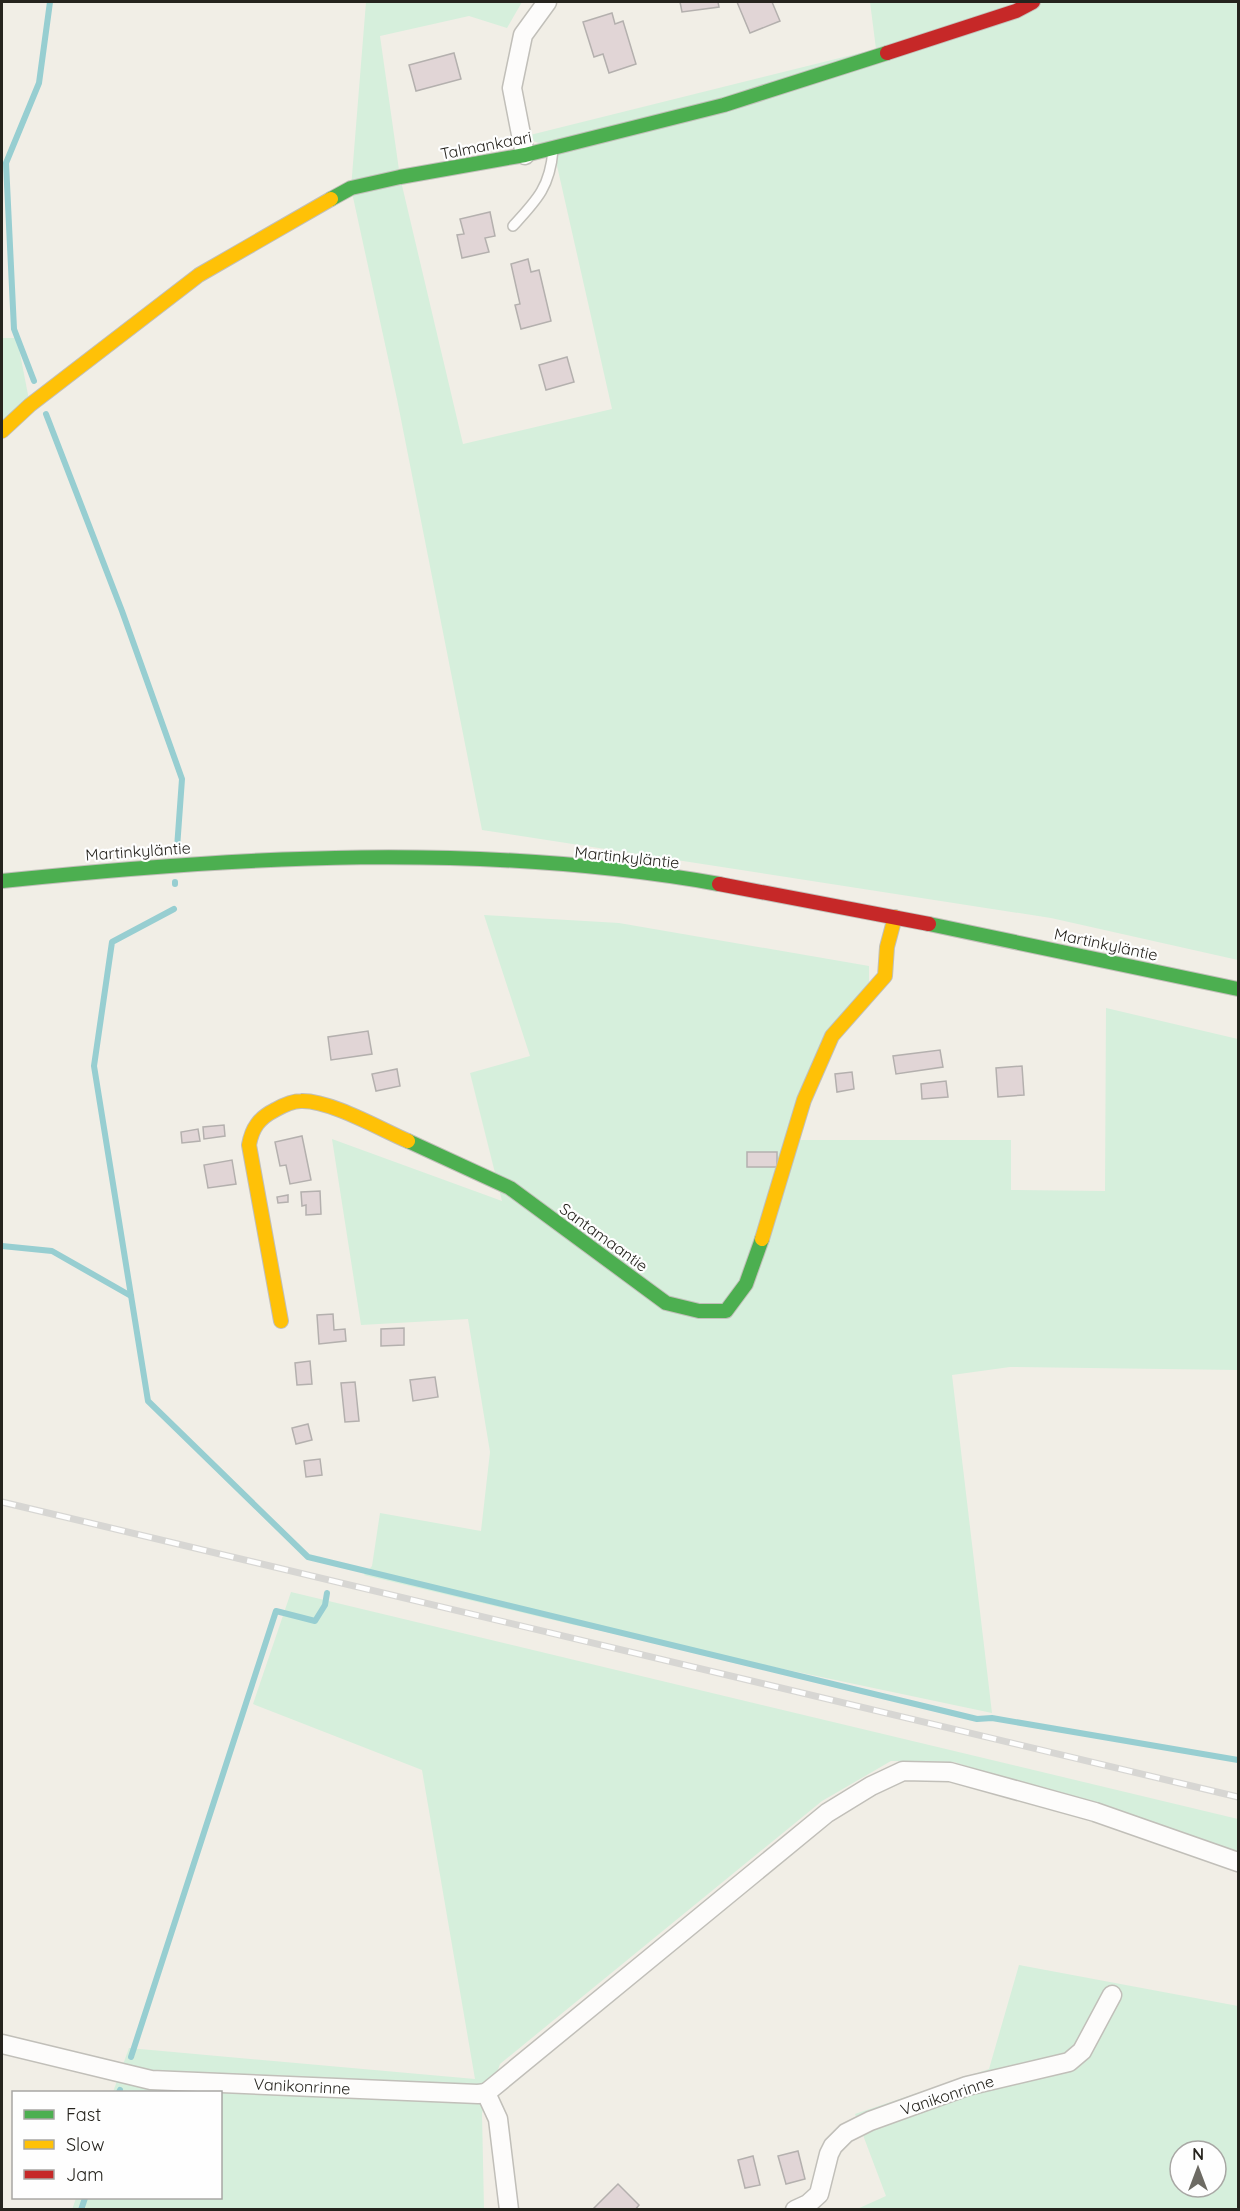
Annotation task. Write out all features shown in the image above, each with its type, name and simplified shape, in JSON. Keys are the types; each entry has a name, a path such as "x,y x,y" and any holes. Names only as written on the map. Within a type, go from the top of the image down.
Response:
{"street":[{"path":"525,155 512,88 523,36 547,2"},
{"name":"Talmankaari","path":"2,431 30,405 199,275 351,188 525,155 724,105 1016,11 1033,2"},
{"name":"Martinkyläntie","path":"2,880 224,861 361,858 487,860 647,873 895,916 1239,989"},
{"name":"Santamaantie","path":"281,1321 249,1145 252,1129 265,1115 285,1105 300,1101 325,1104 510,1188 666,1303 699,1311 726,1311 746,1284 771,1215 804,1100 832,1036 885,976 887,947 895,916"},
{"path":"509,2210 501,2134 498,2119 486,2093 827,1813 871,1786 903,1771 950,1772 1095,1812 1239,1862"},
{"name":"Vanikonrinne","path":"795,2210 808,2204 819,2194 829,2154 833,2146 846,2133 870,2121 967,2086 1069,2062 1082,2051 1112,1995"},
{"name":"Vanikonrinne","path":"2,2044 151,2080 486,2093"}],"lane":[{"path":"513,226 535,203 551,173 553,148"}],"green space":[{"path":"366,2 522,2 507,28 469,16 380,36 400,177 463,444 612,409 553,148 522,137 876,49 870,2 1238,2 1238,960 1051,918 482,830 397,399 351,188"},
{"path":"2,338 17,338 30,405 2,431"},
{"path":"484,915 619,923 869,966 869,982 784,1140 1011,1140 1011,1190 1105,1191 1106,1008 1238,1039 1238,1370 1010,1367 952,1375 992,1713 574,1625 364,1575 372,1566 380,1513 481,1531 490,1452 468,1319 361,1325 332,1139 502,1201 470,1073 530,1056"},
{"path":"291,1592 1238,1819 1238,1853 954,1762 891,1761 822,1801 500,2064 482,2113 484,2209 72,2210 76,2199 222,2199 222,2091 113,2091 129,2048 475,2079 422,1770 253,1704"},
{"path":"1019,1965 1238,2006 1238,2209 855,2210 886,2196 855,2114 989,2069"}],"building":[{"path":"680,2 718,2 719,7 682,12"},
{"path":"737,2 772,2 780,21 750,33"},
{"path":"612,13 615,24 623,21 636,64 609,73 603,54 594,57 583,22"},
{"path":"454,53 461,79 416,91 409,65"},
{"path":"490,212 495,236 485,238 489,252 462,258 457,235 464,234 460,219"},
{"path":"528,259 531,272 539,270 551,321 521,329 515,305 520,304 511,264"},
{"path":"567,357 574,382 546,390 539,365"},
{"path":"368,1031 372,1054 331,1060 328,1037"},
{"path":"940,1050 943,1067 896,1074 893,1056"},
{"path":"1022,1066 1024,1095 998,1097 996,1068"},
{"path":"397,1069 400,1086 376,1091 372,1074"},
{"path":"852,1072 854,1089 837,1092 835,1074"},
{"path":"946,1081 948,1097 922,1099 921,1084"},
{"path":"224,1125 225,1136 204,1139 203,1127"},
{"path":"198,1129 200,1141 182,1143 181,1132"},
{"path":"302,1136 311,1180 290,1184 286,1165 280,1166 275,1142"},
{"path":"747,1152 777,1152 777,1167 747,1167"},
{"path":"232,1160 236,1184 208,1188 204,1165"},
{"path":"320,1191 321,1214 306,1215 306,1205 302,1206 301,1192"},
{"path":"288,1195 288,1202 278,1203 277,1197"},
{"path":"333,1314 334,1330 345,1329 346,1341 319,1344 317,1315"},
{"path":"404,1328 404,1345 381,1346 381,1329"},
{"path":"310,1361 312,1384 297,1385 295,1363"},
{"path":"435,1377 438,1397 413,1401 410,1380"},
{"path":"355,1382 359,1421 345,1422 341,1383"},
{"path":"308,1424 312,1440 296,1444 292,1428"},
{"path":"320,1459 322,1475 306,1477 304,1461"},
{"path":"798,2151 805,2179 786,2184 778,2156"},
{"path":"753,2156 760,2185 745,2188 738,2160"},
{"path":"618,2184 639,2205 635,2210 592,2210"}],"waterway":[{"path":"34,381 14,329 6,163 39,83 50,2"},
{"path":"46,414 122,611 182,779 177,848"},
{"path":"174,909 112,942 94,1066 148,1401 308,1557 977,1719 992,1718 1238,1760"},
{"path":"2,1246 52,1251 131,1296"},
{"path":"131,2057 276,1611 315,1621 325,1605 327,1593"},
{"path":"81,2210 85,2199"}],"railway":[{"path":"2,1502 1238,1797"}],"traffic: fast":[{"path":"331,199 351,188 525,155 724,105 887,53"},
{"path":"2,881 181,865 361,857 540,862 630,871 719,884"},
{"path":"929,924 1238,989"},
{"path":"408,1141 510,1188 666,1303 699,1311 726,1311 746,1284 762,1239"}],"traffic: slow":[{"path":"2,431 30,405 199,275 331,199"},
{"path":"762,1239 804,1100 832,1036 885,976 887,947 895,917"},
{"path":"281,1321 249,1145 257,1124 269,1113 287,1104 298,1101 313,1102 355,1116 408,1141"}],"traffic: jam":[{"path":"887,53 1016,11 1033,2"},
{"path":"719,884 929,924"}]}
